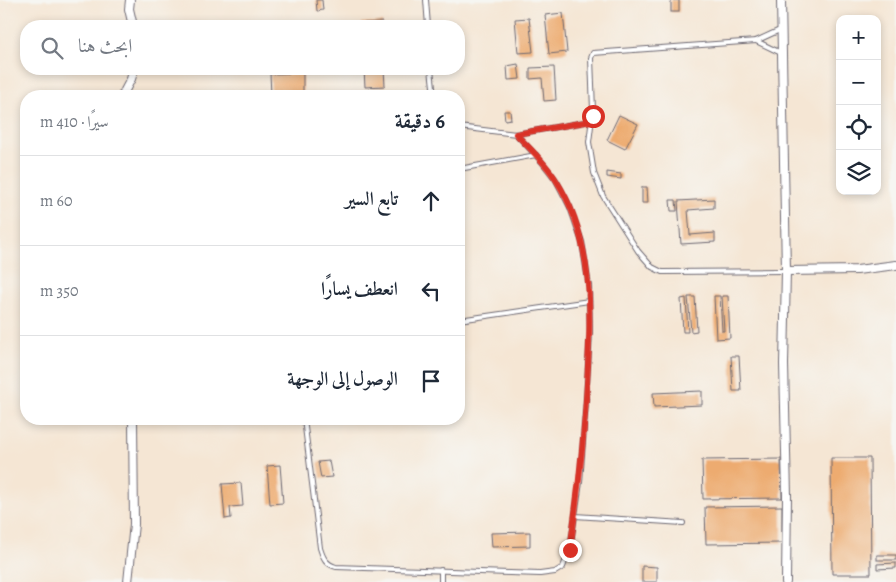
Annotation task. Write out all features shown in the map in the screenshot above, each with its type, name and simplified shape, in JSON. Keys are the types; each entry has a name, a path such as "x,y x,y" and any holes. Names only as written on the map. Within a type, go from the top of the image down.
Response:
{"street":[{"path":"130,0 129,9 132,20"},
{"path":"781,0 786,271 784,364 787,496 786,582"},
{"path":"125,90 132,75"},
{"path":"786,271 857,270 896,265"},
{"path":"128,582 134,524 133,425"}],"lane":[{"path":"426,0 428,20"},
{"path":"782,29 756,41 596,52 591,58 593,110 589,142 594,174 603,196 638,251 657,271 786,271"},
{"path":"756,41 782,53"},
{"path":"432,75 434,90"},
{"path":"465,128 516,134 591,121"},
{"path":"305,425 320,548 324,559 329,565 336,567 540,574 555,572 563,567 570,550 580,482 586,401 590,333 585,257 570,207 556,180 516,134"},
{"path":"465,168 536,156"},
{"path":"465,319 589,301"},
{"path":"574,516 683,523"},
{"path":"441,570 441,582"}],"building":[{"path":"316,0 322,0 323,10 317,11"},
{"path":"671,0 679,0 679,12 671,12"},
{"path":"563,13 567,52 549,54 545,15"},
{"path":"529,18 533,52 518,53 515,19"},
{"path":"518,64 520,79 508,80 507,66"},
{"path":"554,67 556,100 544,101 542,78 530,79 530,68"},
{"path":"270,75 303,75 303,90 271,90"},
{"path":"364,75 384,75 385,86 365,87"},
{"path":"504,111 510,111 511,119 505,120"},
{"path":"619,115 638,124 625,149 607,140"},
{"path":"607,172 621,174 621,179 607,177"},
{"path":"642,187 647,187 648,203 642,203"},
{"path":"714,199 714,208 688,210 690,235 715,233 715,242 681,244 678,201"},
{"path":"670,200 676,200 677,211 671,211"},
{"path":"714,296 720,296 722,331 724,331 722,296 728,296 730,338 716,339"},
{"path":"688,297 695,297 697,331 691,332"},
{"path":"686,298 688,332 683,332 681,299"},
{"path":"731,356 739,356 741,391 733,391"},
{"path":"702,391 702,405 654,407 653,393"},
{"path":"831,458 870,458 871,574 832,574"},
{"path":"781,459 782,498 703,499 702,460"},
{"path":"329,461 332,477 321,478 318,462"},
{"path":"280,465 283,503 270,504 267,466"},
{"path":"241,483 243,506 230,507 231,518 225,519 222,484"},
{"path":"782,506 782,543 706,544 705,507"},
{"path":"530,532 530,546 492,547 491,533"},
{"path":"877,555 896,555 896,560 877,560"},
{"path":"896,563 896,568 877,569 877,564"},
{"path":"642,566 657,567 657,582 642,582"}],"route":[{"path":"570,550 580,482 586,401 590,333 589,286 582,242 570,207 556,180 516,134 591,121 593,116"}]}
